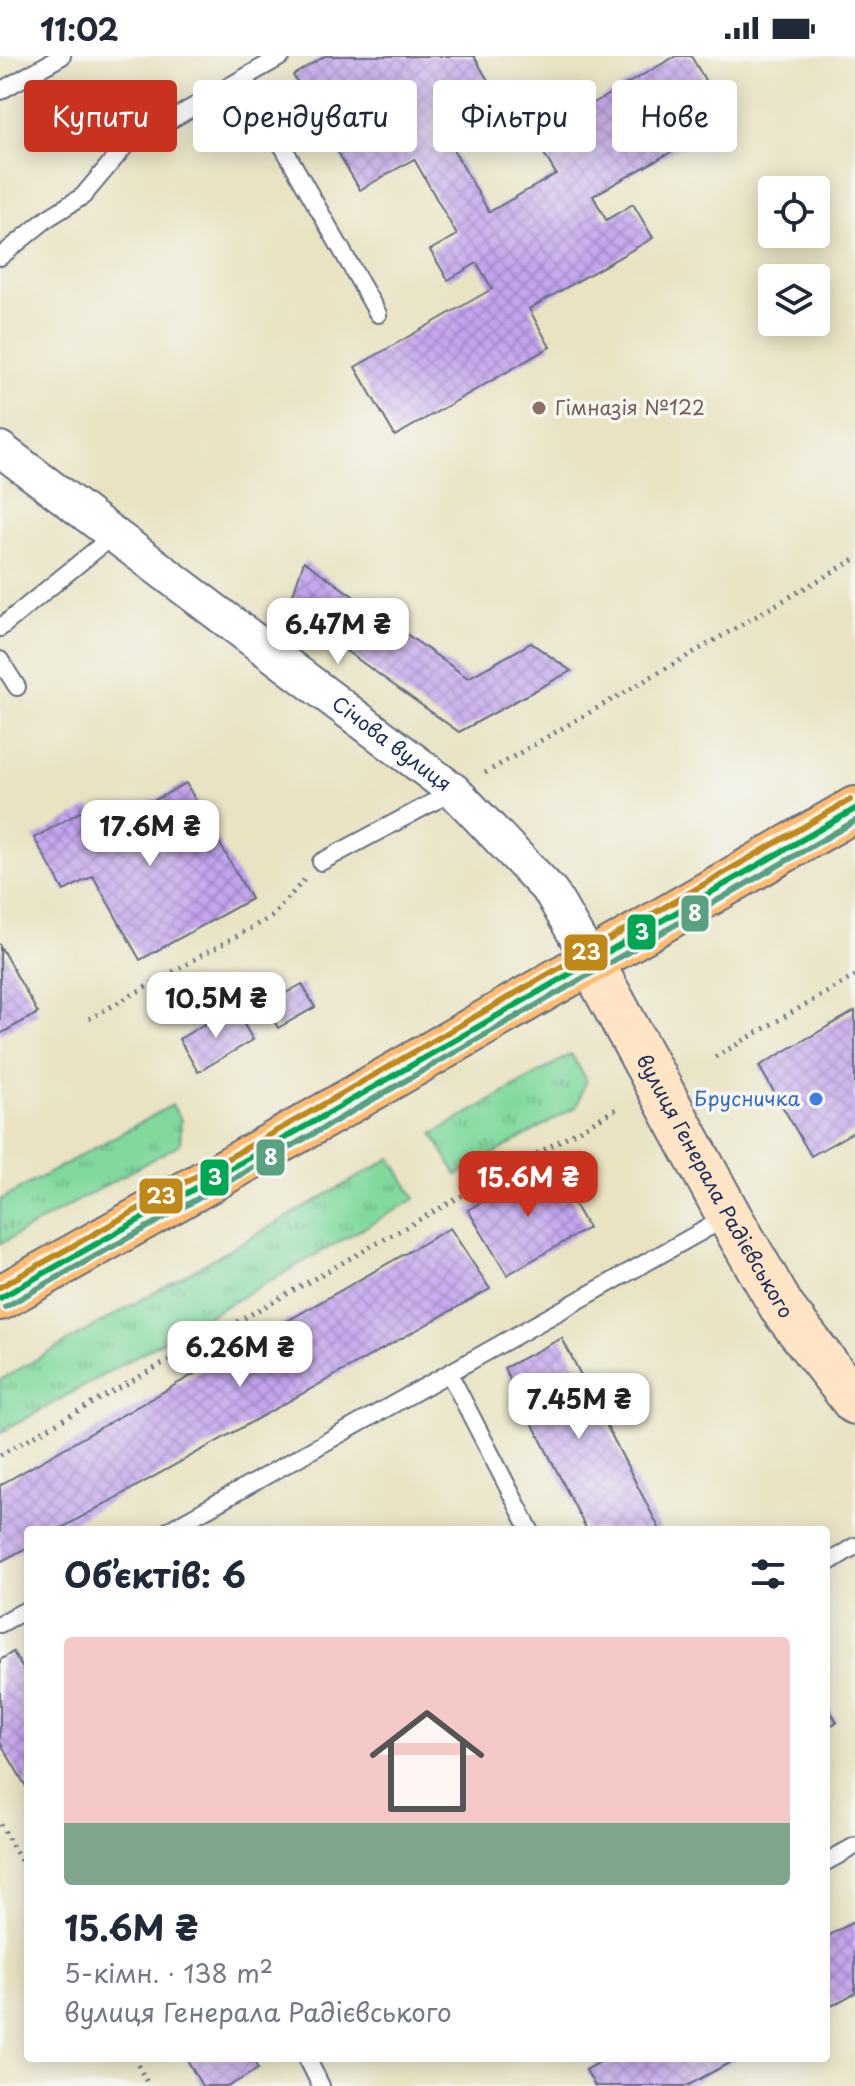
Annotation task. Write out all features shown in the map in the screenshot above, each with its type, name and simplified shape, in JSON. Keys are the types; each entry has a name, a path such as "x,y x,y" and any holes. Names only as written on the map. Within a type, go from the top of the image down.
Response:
{"main road":[{"path":"0,1298 853,816"}],"street":[{"name":"Січова вулиця","path":"0,449 454,791 551,892 591,962"},
{"name":"вулиця Генерала Радієвського","path":"591,962 783,1309 855,1402"}],"lane":[{"path":"0,91 62,56"},
{"path":"0,257 48,218 83,196 125,146 282,56"},
{"path":"244,78 378,314"},
{"path":"0,628 115,534"},
{"path":"0,660 17,687"},
{"path":"321,862 454,791"},
{"path":"176,1526 729,1216"},
{"path":"449,1373 528,1526"},
{"path":"830,1562 855,1546"},
{"path":"0,1624 24,1611"},
{"path":"830,1860 855,1846"},
{"path":"309,2062 321,2086"}],"path":[{"path":"454,791 855,559"},
{"path":"89,1019 272,916 321,862"},
{"path":"715,1057 855,976"},
{"path":"0,1455 620,1107"},
{"path":"0,1824 24,1866"},
{"path":"136,2062 149,2086"}],"green space":[{"path":"571,1054 586,1079 577,1106 457,1175 433,1134"},
{"path":"172,1105 181,1120 180,1144 0,1244 0,1200"},
{"path":"391,1158 415,1199 0,1433 0,1380"}],"building":[{"path":"325,56 474,56 488,80 433,80 433,152 455,152 489,212 556,174 543,152 596,152 596,102 612,93 612,152 671,152 593,196 606,220 633,204 653,238 529,309 550,347 395,436 355,367 492,289 477,263 448,280 430,250 457,235 414,159 360,190 338,152 417,152 417,80 296,80 293,75"},
{"path":"676,56 691,56 705,80 634,80"},
{"path":"304,561 468,678 531,643 571,671 459,732 288,609"},
{"path":"186,783 251,899 140,960 93,876 64,891 34,838 89,807 102,829"},
{"path":"0,946 38,1013 0,1034"},
{"path":"302,984 315,1007 278,1028 265,1005"},
{"path":"234,1007 253,1040 198,1072 179,1039"},
{"name":"Брусничка","path":"855,1011 855,1131 811,1156 759,1066"},
{"path":"550,1163 588,1228 507,1275 468,1210"},
{"path":"450,1228 490,1289 65,1526 24,1526 24,1549 0,1562 0,1485"},
{"path":"562,1338 658,1526 585,1526 504,1368"},
{"path":"13,1652 24,1670 24,1783 0,1742 0,1660"},
{"path":"830,1710 837,1722 830,1726"},
{"path":"855,1921 855,1993 830,2007 830,1935"},
{"path":"188,2062 254,2062 258,2069 229,2086 202,2086"},
{"path":"600,2062 731,2062 687,2086 595,2086 586,2070"}],"transit line":[{"name":"23","path":"0,1287 850,800"},
{"name":"3","path":"0,1298 315,1121 855,809"},
{"name":"8","path":"5,1307 320,1130 855,821"}],"place":[{"name":"Гімназія №122","path":"539,408"},
{"name":"Брусничка","path":"816,1099"}]}
